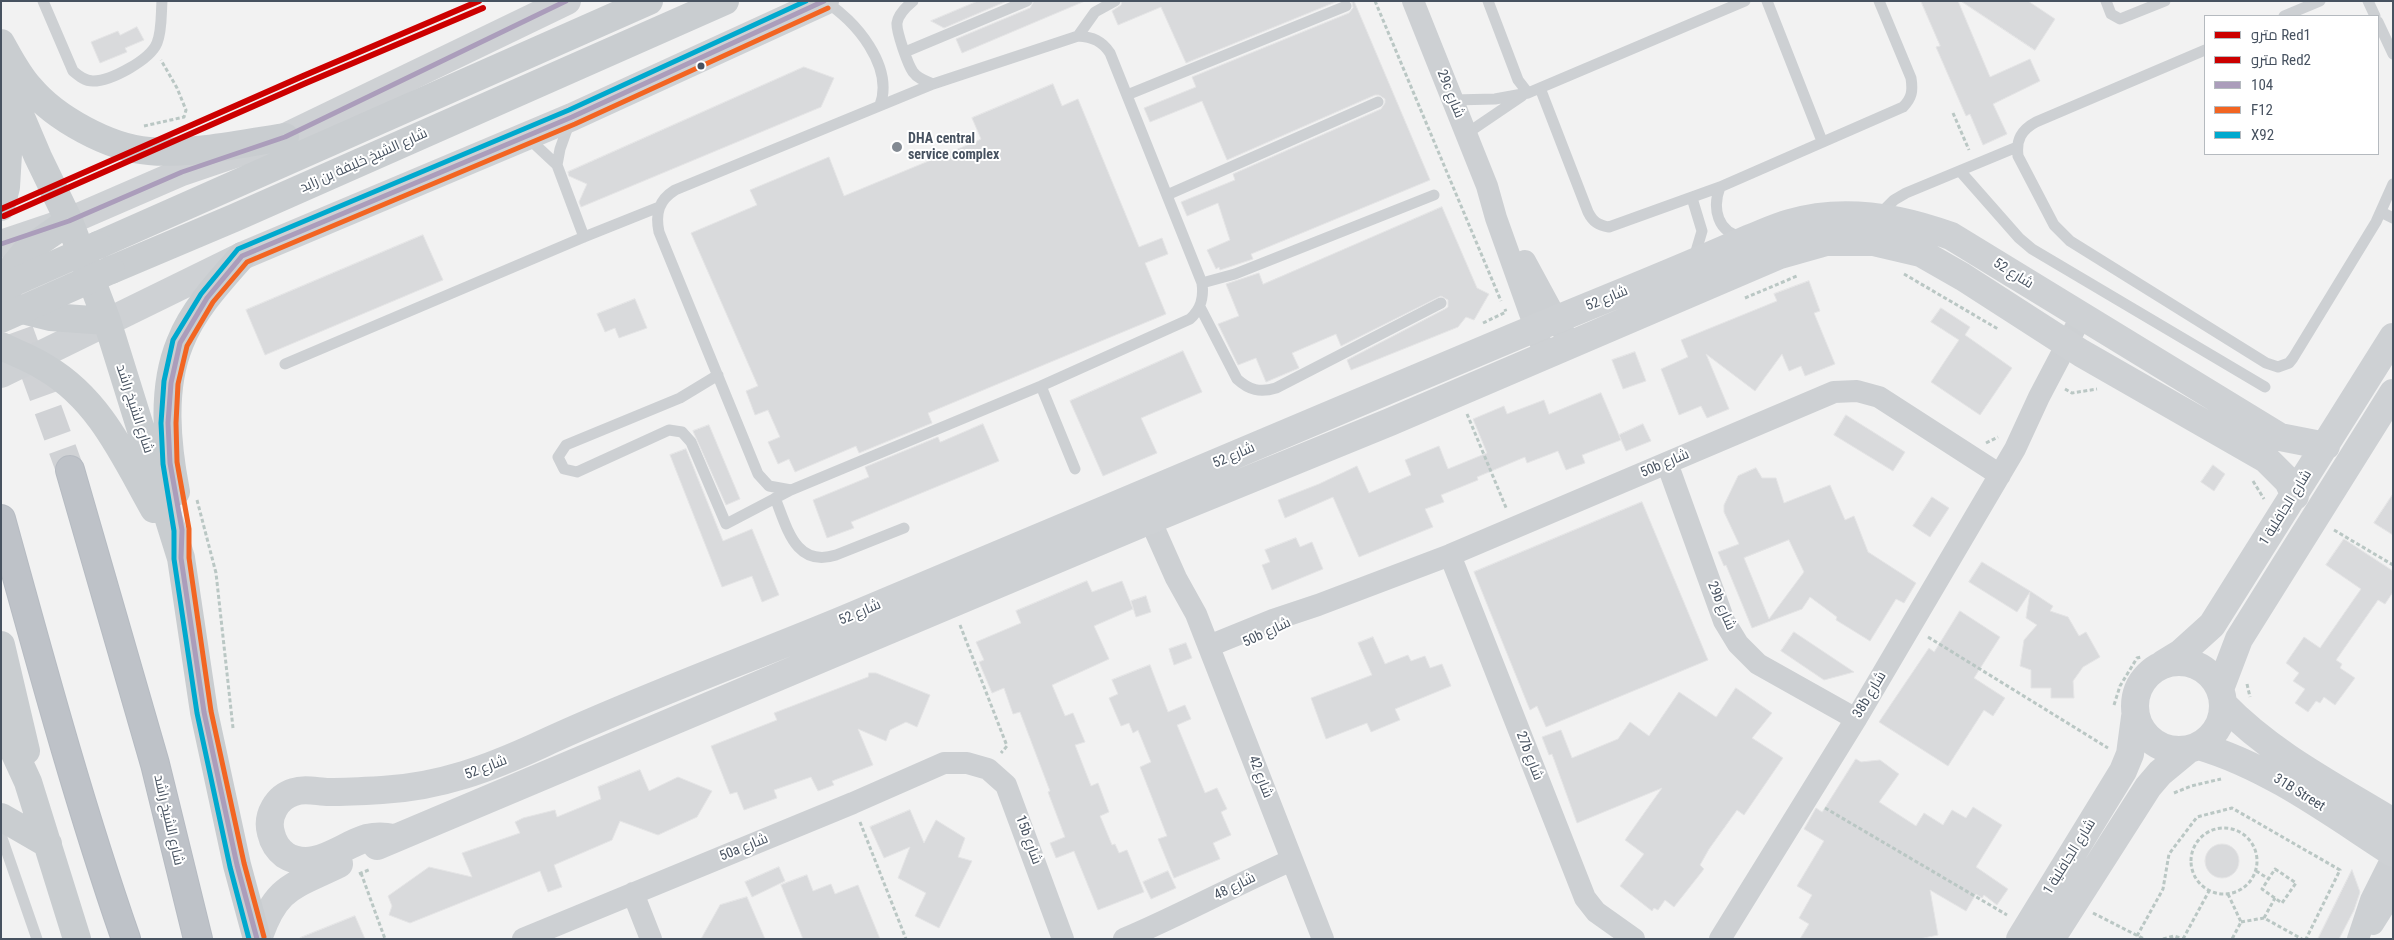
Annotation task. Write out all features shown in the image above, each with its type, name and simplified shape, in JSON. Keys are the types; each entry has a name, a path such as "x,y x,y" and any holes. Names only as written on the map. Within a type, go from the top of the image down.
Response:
{"highway":[{"name":"شارع الشيخ راشد","path":"70,470 155,764 198,939"},
{"path":"1,519 62,738 126,939"}],"main road":[{"path":"1,288 649,1"},
{"name":"شارع الشيخ خليفة بن زايد","path":"1,319 725,1"},
{"path":"1,43 21,78 45,103 91,134 119,145 149,152 177,151 285,137"},
{"name":"شارع الشيخ راشد","path":"1,70 38,157 69,221 106,321 181,558 206,722 237,865 258,939"},
{"path":"1,100 8,154 6,187 1,207"},
{"path":"1,282 26,251 69,221"},
{"path":"181,558 182,530 170,463 168,436 168,403 174,363 180,343 197,313 217,284 242,256"},
{"path":"1,302 22,310 50,317 106,321"},
{"path":"1,346 32,360 61,378 77,391 105,422 181,558"},
{"path":"1,645 24,738 28,782"},
{"path":"1,723 28,782 77,939"},
{"path":"1,817 48,844"}],"street":[{"path":"1,244 69,221 182,172 285,137 567,1"},
{"path":"1,374 242,256 525,135 572,117 824,1"},
{"name":"29c شارع","path":"1413,1 1487,186 1504,214 1528,267 1546,324 1544,355"},
{"name":"شارع 52","path":"258,939 268,912 280,895 293,886 394,838 952,603 1153,504 1546,324 1750,238 1791,223 1834,216 1877,216 1915,223 1951,236 2280,437 2326,446"},
{"name":"شارع 52","path":"394,838 384,836 366,839 325,857 301,862 288,857 278,849 271,837 269,824 272,810 280,800 292,792 305,790 338,792 387,790 423,786 459,779 493,767 581,726 837,622 1458,392 1780,255 1826,242 1874,242 1921,253 1963,277 2074,348 2266,459 2283,475 2294,496"},
{"name":"38b شارع","path":"1720,939 1856,720 2000,476 2015,450 2039,397 2074,348 2089,322"},
{"name":"29c شارع","path":"1546,324 1570,344"},
{"name":"شارع الجافلية 1","path":"2154,659 2182,654 2212,625 2393,338"},
{"name":"50b شارع","path":"1211,652 1280,617 1318,605 1450,555 1834,392 1857,391 1879,397 2000,476"},
{"path":"2222,697 2211,675 2197,665 2154,659 2149,672 2139,685 2134,701 2124,714 2156,744 2172,750 2194,748 2209,739 2217,729 2222,717 2222,697 2239,639 2393,393"},
{"name":"29b شارع","path":"1668,462 1724,621 1738,644 1758,664 1856,720"},
{"name":"شارع 42","path":"1153,504 1179,584 1196,614 1323,939"},
{"name":"27b شارع","path":"1450,555 1585,898 1596,912 1634,939"},
{"name":"31B Street","path":"2222,697 2246,728 2289,759 2393,822"},
{"name":"شارع الجافلية 1","path":"2033,935 2123,771 2130,754 2124,714"},
{"name":"شارع الجافلية 1","path":"2033,935 2074,903 2148,787 2160,773 2194,748"},
{"name":"31B Street","path":"2194,748 2228,754 2271,775 2393,854"},
{"name":"50a شارع","path":"522,939 853,803 944,763 967,763"},
{"name":"15b شارع","path":"967,763 988,769 1006,785 1063,939"},
{"path":"2358,939 2370,900 2393,854"},
{"name":"شارع 48","path":"1124,939 1178,916 1228,889 1295,866"},
{"path":"2362,939 2393,892"},
{"path":"634,893 651,939"}],"lane":[{"path":"43,1 68,63 81,78 91,81 102,80 141,62 154,50 160,33 162,1"},
{"path":"824,1 846,17 867,44 882,73 884,84 880,105"},
{"path":"913,1 902,11 896,22 898,36 913,72 922,80 934,84"},
{"path":"905,52 1027,1"},
{"path":"1078,36 1096,12 1115,1"},
{"path":"1488,1 1518,80 1528,92"},
{"path":"1452,100 1495,99 1540,88 1745,1"},
{"path":"1767,1 1822,141"},
{"path":"1540,88 1592,220 1600,226 1609,227 1720,187 1903,107 1910,99 1913,89 1911,78 1879,1"},
{"path":"2106,1 2111,14 2120,19 2165,1"},
{"path":"2286,15 2320,1"},
{"path":"2368,1 2375,15"},
{"path":"1127,95 1346,6"},
{"path":"2379,24 2393,54"},
{"path":"718,375 680,398 566,445 558,456 560,463 564,469 577,472 669,430 682,432 691,442 726,524 791,490 1041,386 1183,323 1196,314 1202,299 1202,282 1110,53 1105,45 1088,36 1078,36 934,84 675,190 663,200 657,215 659,232 718,375 758,474 769,486 791,490"},
{"path":"2204,50 2036,122 2023,131 2017,147 2018,156 2054,226 2064,237 2266,363 2278,367 2289,363 2293,358 2381,212 2393,184"},
{"path":"1466,134 1528,92"},
{"path":"1167,195 1378,102"},
{"path":"558,165 566,132 572,117"},
{"path":"525,135 558,165 584,237"},
{"path":"1877,216 1894,200 1906,193 2017,147"},
{"path":"1960,171 2019,238 2032,249 2265,387"},
{"path":"1720,187 1715,200 1716,215 1726,229 1736,236 1750,238"},
{"path":"1202,282 1235,274 1434,194"},
{"path":"1692,198 1702,231 1700,244 1692,264"},
{"path":"285,364 659,207"},
{"path":"2381,212 2393,218"},
{"path":"1200,307 1236,379 1245,386 1255,390 1266,391 1441,303"},
{"path":"1041,386 1075,470"},
{"path":"775,498 796,546 805,554 815,558 831,557 904,528"},
{"path":"1,835 37,939"}],"path":[{"path":"141,126 184,117 186,110 170,74 154,50"},
{"path":"1953,113 1976,165"},
{"path":"1458,392 1514,528"},
{"path":"197,499 216,573 234,731"},
{"path":"2314,519 2393,564"},
{"path":"952,603 1007,746 988,769"},
{"path":"1910,627 2112,751 2112,743"},
{"path":"2124,714 2120,686 2137,658 2154,659"},
{"path":"2248,676 2247,685 2252,703"},
{"path":"2168,796 2191,786 2215,780 2240,778 2250,764"},
{"path":"1807,798 2033,935"},
{"path":"853,803 906,939"},
{"path":"2137,936 2164,889 2169,854 2197,817 2232,808 2340,870 2306,939"},
{"path":"2229,827 2246,836 2256,852 2256,871 2246,886 2228,894 2209,891 2195,878 2190,860 2196,842 2210,829 2229,827"},
{"path":"2276,869 2296,883 2282,903 2262,889 2269,879 2276,869"},
{"path":"2256,871 2269,879"},
{"path":"361,873 385,939"},
{"path":"2163,939 2174,936 2183,939 2209,891"},
{"path":"2228,894 2241,922"},
{"path":"2264,918 2275,898"},
{"path":"2074,903 2144,939"},
{"path":"2241,922 2264,918 2302,939"},
{"path":"2232,939 2241,922"}],"building":[{"path":"978,1 1007,1 944,28 931,21"},
{"path":"1034,1 1085,1 962,53 956,39 1030,8"},
{"path":"1122,1 1338,1 1186,63 1161,7 1118,25 1112,11 1121,5"},
{"path":"1352,1 1354,1 1430,180 1251,254 1253,259 1220,270 1219,267 1216,269 1207,250 1230,240 1218,203 1187,216 1181,202 1235,180 1233,174 1381,109 1385,99 1375,95 1227,160 1202,101 1150,122 1144,108 1196,87 1192,77 1349,13 1353,8"},
{"path":"1921,1 1958,1 1990,77 2030,59 2040,81 1993,104 2007,134 1983,145 1970,114 1966,116 1936,47 1940,46"},
{"path":"1961,1 2028,1 2055,19 2035,50"},
{"path":"137,27 144,40 125,48 127,52 100,63 91,42 118,31 120,35"},
{"path":"804,67 834,78 821,107 581,207 579,202 587,184 569,176 568,172"},
{"path":"1053,84 1062,106 1078,99 1139,247 1162,238 1168,254 1145,263 1166,314 928,413 932,423 859,453 856,446 795,472 789,459 778,464 768,442 780,437 768,410 755,415 746,391 758,386 691,233 757,205 750,190 829,157 844,196 981,139 972,118"},
{"path":"1442,207 1477,288 1489,294 1474,320 1466,317 1458,327 1351,370 1347,360 1448,307 1448,300 1441,296 1341,346 1336,334 1292,353 1299,368 1266,382 1256,358 1238,365 1218,324 1239,316 1226,284 1259,273 1263,284"},
{"path":"423,235 443,280 265,355 246,310"},
{"path":"1809,281 1820,311 1814,313 1835,364 1805,376 1801,366 1789,371 1782,354 1755,391 1706,354 1729,409 1707,418 1701,406 1679,415 1661,369 1688,357 1681,340 1777,301 1774,294"},
{"path":"635,299 647,328 619,338 615,328 605,332 597,314"},
{"path":"1941,308 1970,327 1965,335 2012,368 1980,415 1931,382 1959,340 1931,322"},
{"path":"1183,351 1202,392 1141,418 1157,453 1103,476 1070,401"},
{"path":"1635,352 1646,381 1623,389 1612,360"},
{"path":"1601,393 1621,440 1582,455 1585,463 1566,470 1558,451 1527,463 1525,457 1477,477 1478,480 1441,495 1444,502 1425,509 1433,527 1359,557 1333,497 1285,518 1278,500 1319,484 1357,466 1369,493 1411,475 1405,460 1439,446 1448,469 1487,453 1473,419 1504,406 1507,414 1544,400 1549,414"},
{"path":"1846,415 1905,452 1893,471 1834,435"},
{"path":"983,424 999,461 851,522 854,528 827,538 813,500 869,477 865,467 938,437 940,442"},
{"path":"1643,424 1651,441 1626,451 1619,435"},
{"path":"709,425 740,499 726,505 693,431"},
{"path":"686,449 723,541 752,529 779,595 762,602 752,576 722,587 670,455"},
{"path":"2213,465 2225,474 2214,491 2201,482"},
{"path":"1756,468 1762,478 1776,478 1784,503 1830,485 1845,520 1854,516 1868,552 1916,583 1904,603 1896,599 1870,641 1836,620 1837,617 1810,597 1802,609 1752,628 1726,565 1724,566 1718,552 1739,544 1724,512 1724,505 1738,476","holes":["1789,540 1804,572 1769,619 1744,558"]},
{"path":"2393,494 2393,535 2374,523"},
{"path":"1932,497 1949,508 1930,537 1913,526"},
{"path":"1642,502 1708,660 1546,727 1537,706 1530,710 1474,572"},
{"path":"1296,538 1300,547 1312,542 1323,569 1272,590 1262,565 1270,562 1265,550"},
{"path":"2344,539 2393,571 2393,592 2385,604 2378,600 2336,660 2342,664 2340,668 2355,678 2335,705 2324,697 2320,703 2316,701 2308,712 2295,703 2305,689 2293,681 2299,673 2286,663 2304,637 2320,648 2361,589 2326,565"},
{"path":"1982,562 2053,606 2050,611 2068,617 2079,636 2086,632 2100,657 2083,667 2073,681 2074,698 2051,698 2051,688 2031,688 2031,670 2020,666 2024,640 2037,625 2026,618 2030,592 2017,612 1969,582"},
{"path":"1087,581 1092,592 1122,581 1133,609 1094,626 1109,659 1052,685 1065,716 1073,713 1085,742 1075,745 1091,786 1098,783 1109,812 1100,816 1112,845 1115,844 1119,853 1127,850 1144,892 1098,910 1074,851 1056,858 1050,843 1065,837 1048,792 1050,791 1020,712 1013,714 1004,688 992,693 979,662 984,660 976,642 1021,623 1016,611"},
{"path":"1146,596 1151,612 1136,617 1131,601"},
{"path":"1960,611 2000,637 1974,678 2005,698 1993,716 1984,710 1948,766 1879,722 1929,648 1934,652"},
{"path":"1794,632 1854,672 1824,680 1781,651"},
{"path":"1373,637 1385,664 1408,655 1411,661 1425,656 1430,668 1442,664 1451,686 1395,709 1400,720 1371,732 1367,723 1326,739 1311,698 1372,675 1358,643"},
{"path":"1186,643 1192,658 1174,665 1169,649"},
{"path":"1150,665 1168,712 1185,705 1191,719 1177,725 1205,793 1217,788 1227,809 1221,812 1231,835 1213,843 1220,859 1174,878 1158,839 1167,836 1140,767 1151,762 1138,730 1133,733 1129,723 1121,726 1109,698 1118,694 1112,680"},
{"path":"869,673 876,673 930,695 917,727 906,722 890,730 886,741 858,729 873,765 832,781 834,785 818,791 811,777 774,790 777,798 744,810 737,792 730,794 711,746 777,720 774,713 868,677"},
{"path":"1736,688 1772,713 1752,738 1783,758 1744,815 1737,810 1700,865 1704,869 1674,907 1665,900 1658,910 1654,908 1652,911 1620,886 1644,854 1625,840 1662,788 1577,823 1552,754 1549,755 1542,737 1561,730 1572,758 1618,739 1630,722 1649,736 1679,692 1716,717"},
{"path":"1856,759 1861,762 1880,760 1899,774 1879,802 1916,826 1924,813 1943,825 1952,810 1966,818 1973,807 2002,825 1976,867 2008,889 1997,905 1984,895 1982,898 1976,894 1966,911 1930,890 1938,935 1919,939 1800,939 1809,924 1799,918 1812,895 1797,886 1824,841 1804,829 1816,808 1822,812"},
{"path":"640,770 649,791 678,777 712,791 697,817 658,835 620,821 612,840 554,865 562,887 548,892 540,871 410,923 389,915 392,906 388,896 429,867 472,877 462,853 520,833 515,822 523,818 555,810 557,817 601,799 598,787"},
{"path":"910,810 924,843 936,820 965,838 958,857 972,861 939,928 915,916 926,893 898,878 910,847 884,858 870,827"},
{"path":"2222,844 2229,845 2234,849 2238,854 2238,868 2234,873 2229,877 2222,878 2215,877 2210,873 2206,868 2205,861 2206,854 2210,849 2215,845"},
{"path":"779,867 785,881 752,897 745,882"},
{"path":"2352,870 2360,892 2354,910 2339,939 2318,939"},
{"path":"1168,871 1176,888 1151,899 1143,882"},
{"path":"807,875 813,891 831,884 835,894 858,885 880,939 803,939 781,885"},
{"path":"747,897 765,939 701,939 720,905"},
{"path":"355,916 365,939 300,939 300,938"}],"tunnel":[{"path":"5,291 70,470"}],"metro line":[{"name":"Red1","path":"1,209 479,1"},
{"name":"Red2","path":"4,216 306,83 483,8"}],"transit line":[{"name":"104","path":"1,244 69,221 182,172 285,137 566,1"},
{"name":"X92","path":"249,939 230,867 197,713 174,559 174,531 163,464 161,423 164,381 173,340 201,294 238,249 569,110 806,1"},
{"name":"104","path":"257,939 237,865 204,712 181,558 182,530 170,463 168,423 171,383 180,343 207,298 242,256 572,117 824,1"},
{"name":"F12","path":"264,937 244,863 211,711 189,558 189,529 177,462 178,384 187,346 213,302 247,262 575,124 828,8"}],"place":[{"name":"DHA central service complex","path":"897,147"}]}
